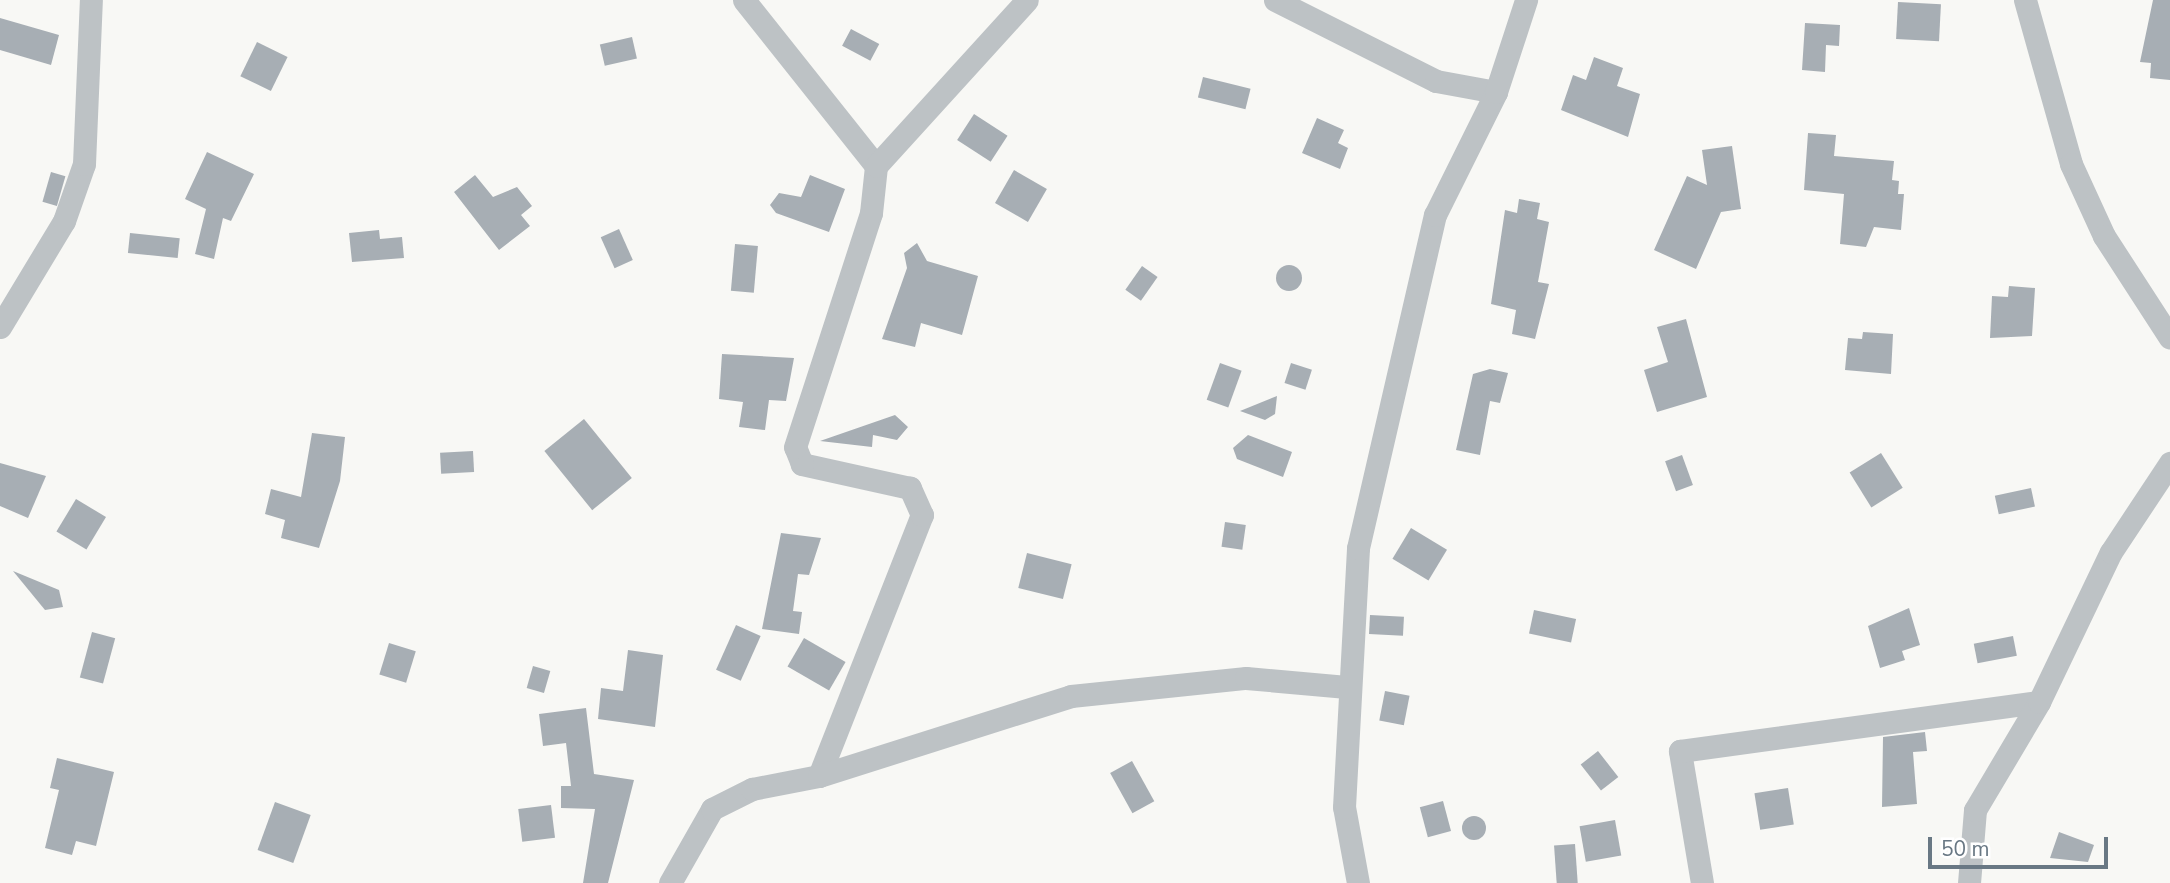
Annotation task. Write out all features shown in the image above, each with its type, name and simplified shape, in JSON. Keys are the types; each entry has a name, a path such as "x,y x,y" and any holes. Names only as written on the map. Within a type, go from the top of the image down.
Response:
{"street":[{"path":"0,327 64,221 84,164 91,0"},
{"path":"744,0 876,166"},
{"path":"818,776 922,514 910,488 802,464 795,447 846,298 871,214 876,166 1027,0"},
{"path":"1275,0 1436,81 1496,92"},
{"path":"1358,883 1344,807 1347,687 1358,548 1435,215 1496,92 1526,0"},
{"path":"2025,0 2071,164 2104,236 2170,338"},
{"path":"1969,883 1975,810 2039,702 2111,552 2170,463"},
{"path":"670,883 712,809 752,789 818,776 1071,696 1246,678 1347,687"},
{"path":"1702,883 1679,751 2039,702"}],"building":[{"path":"2153,0 2170,0 2170,80 2150,78 2151,63 2140,62"},
{"path":"1898,2 1941,4 1939,41 1896,39"},
{"path":"0,18 59,35 51,65 0,50"},
{"path":"1805,23 1840,25 1839,46 1826,45 1825,72 1802,70"},
{"path":"851,29 879,44 870,61 842,46"},
{"path":"632,37 637,58 605,66 600,44"},
{"path":"257,42 288,57 271,91 240,76"},
{"path":"1594,57 1623,68 1617,86 1640,94 1628,137 1561,110 1573,75 1586,80"},
{"path":"1203,77 1251,89 1245,109 1198,97"},
{"path":"974,114 1008,136 991,162 957,140"},
{"path":"1317,118 1344,130 1338,143 1348,148 1340,169 1302,153"},
{"path":"1808,133 1836,135 1834,156 1894,161 1892,180 1899,181 1898,194 1904,194 1901,230 1874,227 1866,247 1840,244 1844,194 1804,190"},
{"path":"1732,146 1741,209 1721,212 1696,269 1654,250 1687,176 1707,185 1702,150"},
{"path":"207,152 254,174 231,221 223,218 214,259 195,254 206,209 185,199"},
{"path":"1014,170 1047,189 1028,222 995,203"},
{"path":"51,172 65,176 57,206 42,202"},
{"path":"475,175 493,197 517,187 532,206 521,215 530,226 499,250 454,192"},
{"path":"810,175 845,189 829,232 776,213 770,205 779,193 801,197"},
{"path":"1519,199 1540,203 1537,219 1549,222 1538,282 1549,284 1535,339 1512,334 1516,310 1491,304 1505,210 1517,213"},
{"path":"619,229 633,260 615,268 601,237"},
{"path":"379,230 380,239 402,237 404,258 352,262 349,233"},
{"path":"130,233 180,238 178,258 128,253"},
{"path":"917,243 927,261 978,276 962,335 921,323 915,347 882,339 907,268 904,253"},
{"path":"735,244 758,246 754,293 731,291"},
{"path":"1289,265 1299,268 1302,278 1299,288 1289,291 1279,288 1276,278 1279,268"},
{"path":"1142,266 1158,277 1141,301 1125,290"},
{"path":"2009,286 2035,288 2032,336 1990,338 1992,296 2008,297"},
{"path":"1686,319 1707,397 1657,412 1644,370 1668,362 1657,327"},
{"path":"1863,332 1893,334 1891,374 1845,370 1848,338 1862,339"},
{"path":"722,354 794,358 786,401 769,400 765,430 739,427 743,402 719,399"},
{"path":"1220,363 1242,371 1228,408 1207,400"},
{"path":"1291,363 1312,370 1305,390 1285,383"},
{"path":"1490,369 1508,373 1500,403 1490,401 1480,455 1456,450 1473,374"},
{"path":"1277,396 1275,414 1265,420 1240,411"},
{"path":"895,415 908,427 897,440 873,435 872,447 820,441"},
{"path":"584,419 632,478 592,510 544,451"},
{"path":"312,433 345,437 340,481 319,548 281,538 285,520 265,514 271,489 301,497"},
{"path":"1248,435 1292,452 1283,477 1237,459 1233,448"},
{"path":"473,451 474,472 441,474 440,453"},
{"path":"1881,453 1903,488 1871,507 1850,473"},
{"path":"1682,455 1693,485 1676,491 1665,461"},
{"path":"0,463 46,476 28,518 0,506"},
{"path":"2031,488 2035,507 1999,514 1995,496"},
{"path":"76,499 106,517 86,550 56,532"},
{"path":"1225,522 1246,525 1242,550 1222,547"},
{"path":"1411,528 1447,550 1428,580 1392,559"},
{"path":"781,533 821,538 809,575 798,574 793,611 802,612 799,634 762,629"},
{"path":"1027,553 1072,564 1063,599 1018,588"},
{"path":"13,571 59,590 63,607 45,610"},
{"path":"1909,608 1920,645 1902,651 1905,660 1880,668 1868,626"},
{"path":"1534,610 1576,619 1571,642 1529,633"},
{"path":"1370,615 1404,617 1403,636 1369,634"},
{"path":"736,625 761,636 741,681 716,670"},
{"path":"92,632 115,638 103,684 80,677"},
{"path":"2013,636 2017,656 1978,663 1974,644"},
{"path":"804,638 846,662 829,691 788,667"},
{"path":"389,643 416,651 406,683 379,675"},
{"path":"628,650 663,655 655,727 598,719 601,688 623,691"},
{"path":"533,666 550,671 544,693 527,688"},
{"path":"1385,691 1410,696 1404,725 1379,720"},
{"path":"586,708 594,774 634,780 608,883 583,883 595,809 561,808 561,786 571,786 566,743 543,746 539,714"},
{"path":"1925,732 1927,751 1913,752 1917,804 1882,807 1883,737"},
{"path":"1598,751 1618,777 1601,791 1581,765"},
{"path":"57,758 114,772 96,846 76,841 72,855 45,848 59,790 50,788"},
{"path":"1132,761 1154,801 1132,813 1110,773"},
{"path":"1788,788 1794,825 1760,830 1754,793"},
{"path":"1443,801 1451,831 1428,837 1420,807"},
{"path":"275,802 311,815 293,863 258,850"},
{"path":"551,805 555,838 522,842 518,809"},
{"path":"1474,816 1482,820 1486,828 1482,836 1474,840 1466,836 1462,828 1466,820"},
{"path":"1615,820 1621,855 1586,862 1580,826"},
{"path":"2059,832 2094,845 2088,862 2050,858"},
{"path":"1575,844 1578,883 1557,883 1554,845"}]}
